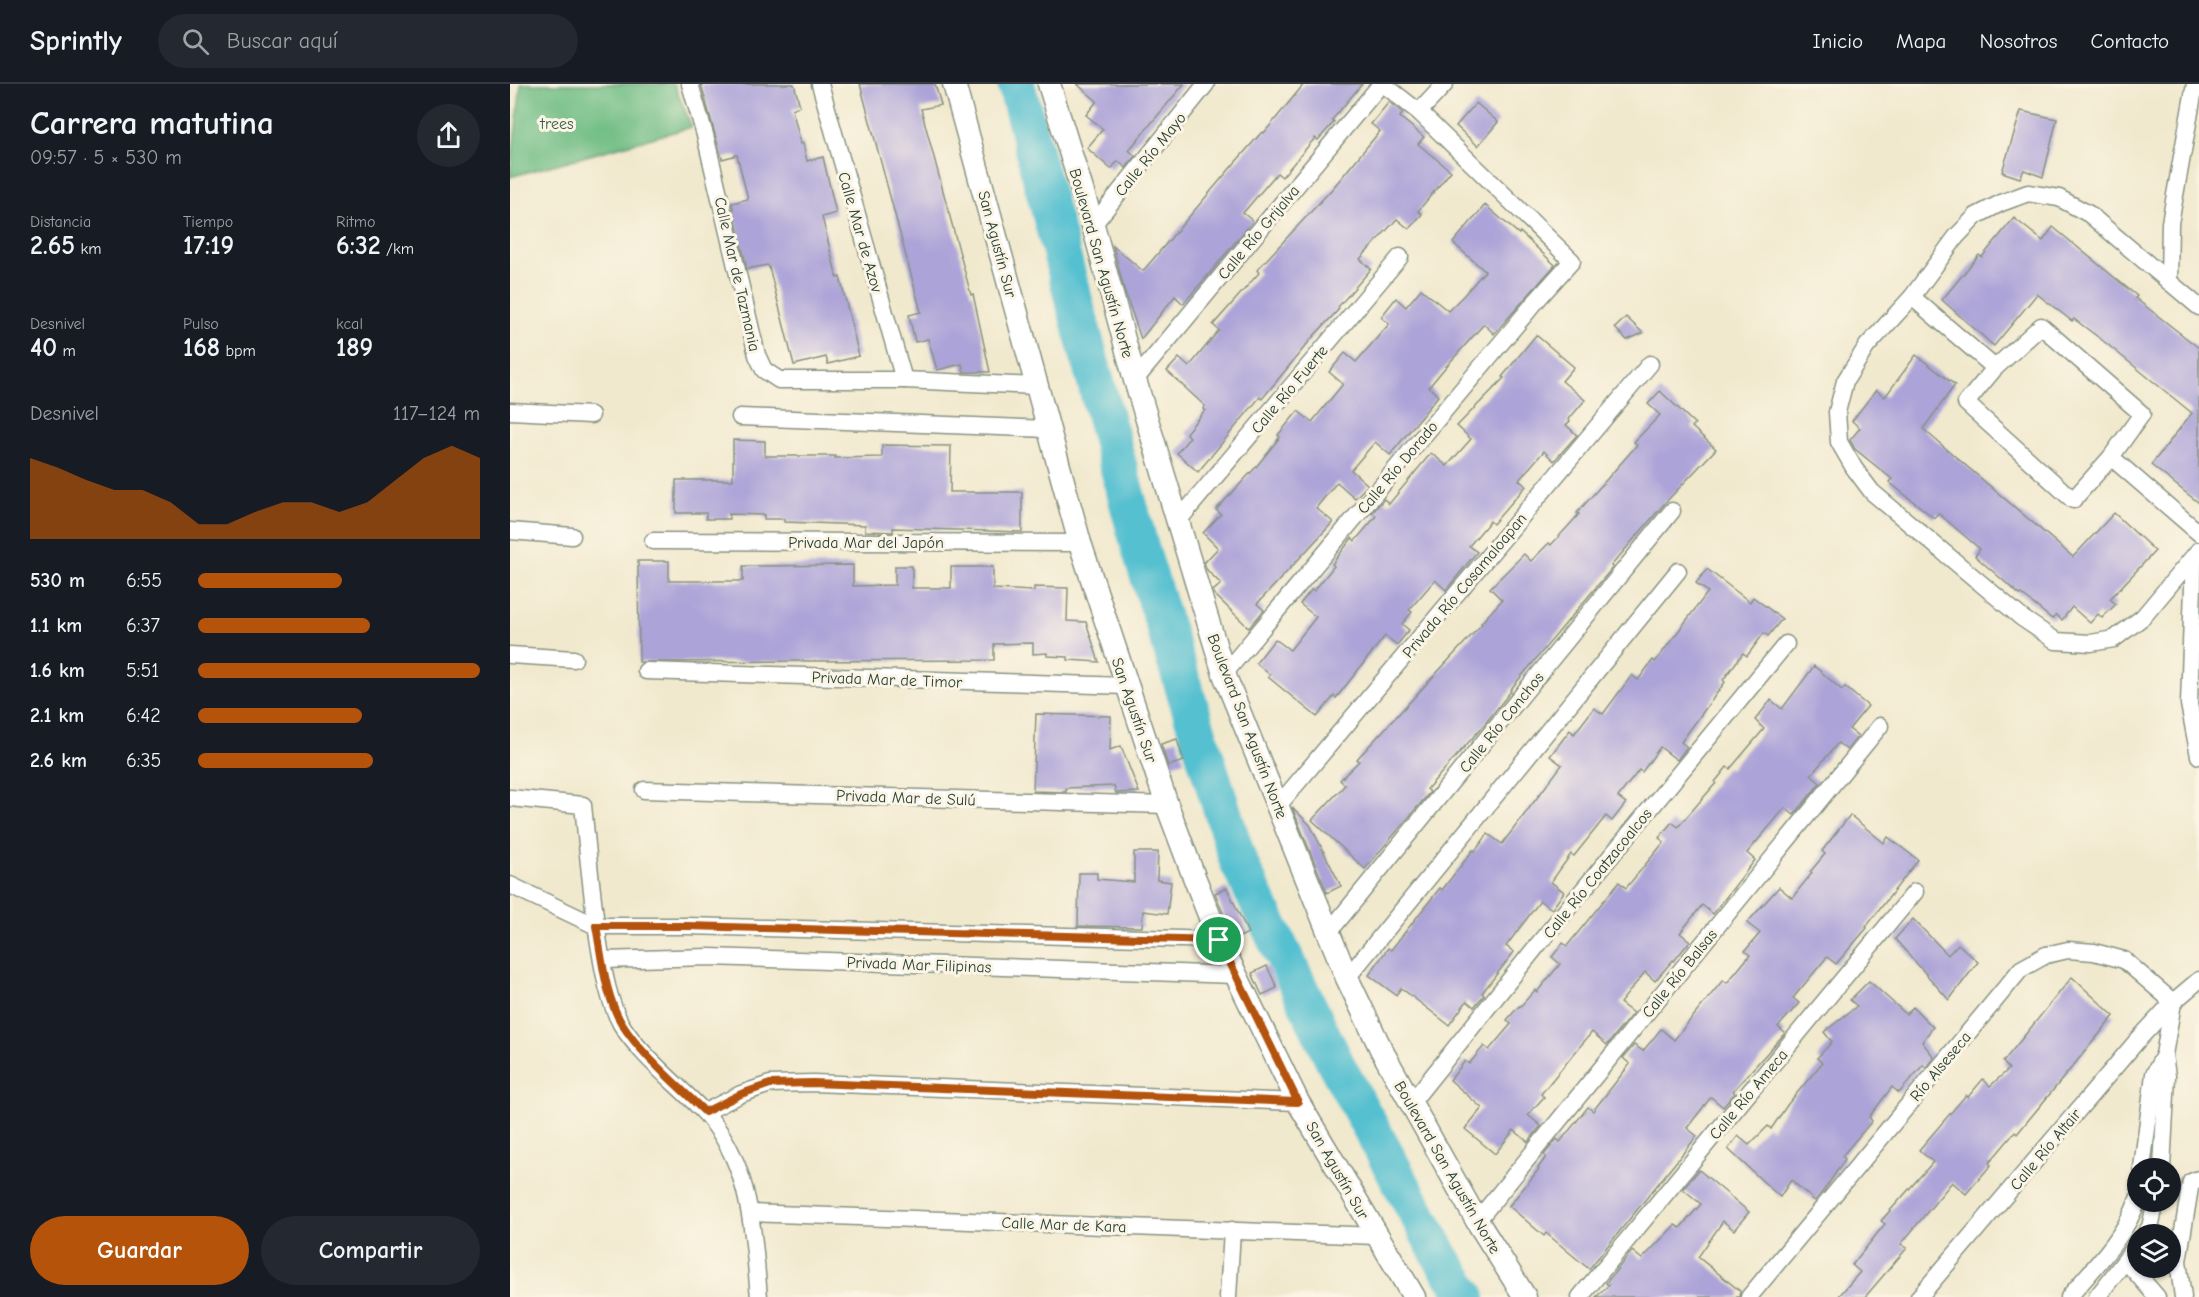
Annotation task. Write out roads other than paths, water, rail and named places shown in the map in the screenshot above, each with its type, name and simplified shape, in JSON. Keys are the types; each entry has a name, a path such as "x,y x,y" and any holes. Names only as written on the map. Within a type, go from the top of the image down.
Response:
{"main road":[{"name":"San Agustín Sur","path":"954,84 1080,543 1167,805 1219,940 1298,1102 1414,1297"},
{"name":"Boulevard San Agustín Norte","path":"1049,84 1093,225 1135,380 1224,674 1347,978 1382,1051 1477,1221 1525,1297"}],"street":[{"name":"Calle Mar de Tazmania","path":"690,84 705,135 757,355 764,370 779,380 904,380 1036,386"},
{"name":"Calle Mar de Azov","path":"820,84 904,380"},
{"name":"Calle Río Mayo","path":"1093,225 1206,84"},
{"path":"1382,84 1419,112 1445,84"},
{"name":"Calle Río Grijalva","path":"1135,380 1382,84"},
{"path":"2169,282 2170,223 2195,84"},
{"name":"Calle Río Dorado","path":"1224,674 1572,261 1419,112"},
{"path":"2196,554 2143,617 2114,639 2091,643 2056,641 2022,618 1872,492 1854,468 1839,442 1837,412 1845,381 1867,346 1912,297 1956,237 1976,216 2001,202 2028,193 2059,198 2089,213 2199,308"},
{"name":"Calle Río Fuerte","path":"1178,521 1400,257"},
{"path":"1912,297 1995,368"},
{"path":"2041,326 2142,414 2111,458 2073,500 1966,403 1995,368 2041,326"},
{"name":"Privada Río Cosamaloapan","path":"1277,807 1650,364"},
{"path":"510,411 591,415"},
{"path":"740,417 1049,429"},
{"path":"2111,458 2199,533"},
{"name":"Calle Río Conchos","path":"1329,932 1672,512"},
{"path":"510,531 572,536"},
{"name":"Privada Mar del Japón","path":"653,541 1080,543"},
{"path":"2196,554 2194,652 2189,704 2199,756"},
{"path":"1347,978 1678,571"},
{"name":"Calle Río Coatzacoalcos","path":"1411,1103 1536,947 1786,644"},
{"path":"510,655 574,659"},
{"name":"Privada Mar de Timor","path":"646,671 1127,686"},
{"name":"Calle Río Balsas","path":"1477,1221 1880,726"},
{"name":"Privada Mar de Sulú","path":"644,790 1167,805"},
{"path":"510,798 583,805 592,902 607,986 620,1022 633,1041 705,1112 726,1143 742,1178 751,1213 759,1297"},
{"path":"510,885 596,926"},
{"name":"Calle Río Ameca","path":"1580,1297 1915,892"},
{"name":"Privada Mar Filipinas","path":"596,926 687,926 1219,940"},
{"name":"Río Alseseca","path":"1749,1297 2020,969 2046,955 2068,950 2094,952 2124,960 2173,1002"},
{"name":"Privada Mar Filipinas","path":"602,960 710,957 1236,975"},
{"name":"Calle Río Altair","path":"1919,1297 2173,1002 2199,980"},
{"path":"2143,1158 2154,1074 2164,1054 2173,1002"},
{"path":"2163,1158 2167,1076 2164,1054"},
{"path":"705,1112 741,1094 770,1084 813,1083 1298,1102"},
{"path":"2182,1297 2178,1261 2195,1181"},
{"path":"2069,1297 2102,1258 2134,1212"},
{"name":"Calle Mar de Kara","path":"751,1213 1377,1236"},
{"path":"1228,1297 1232,1230"},
{"path":"2097,1297 2126,1261 2157,1297"}],"waterway":[{"path":"1016,84 1141,551 1238,861 1336,1064 1442,1259 1467,1297"}],"park label":[{"name":"trees","path":"557,123"}]}
